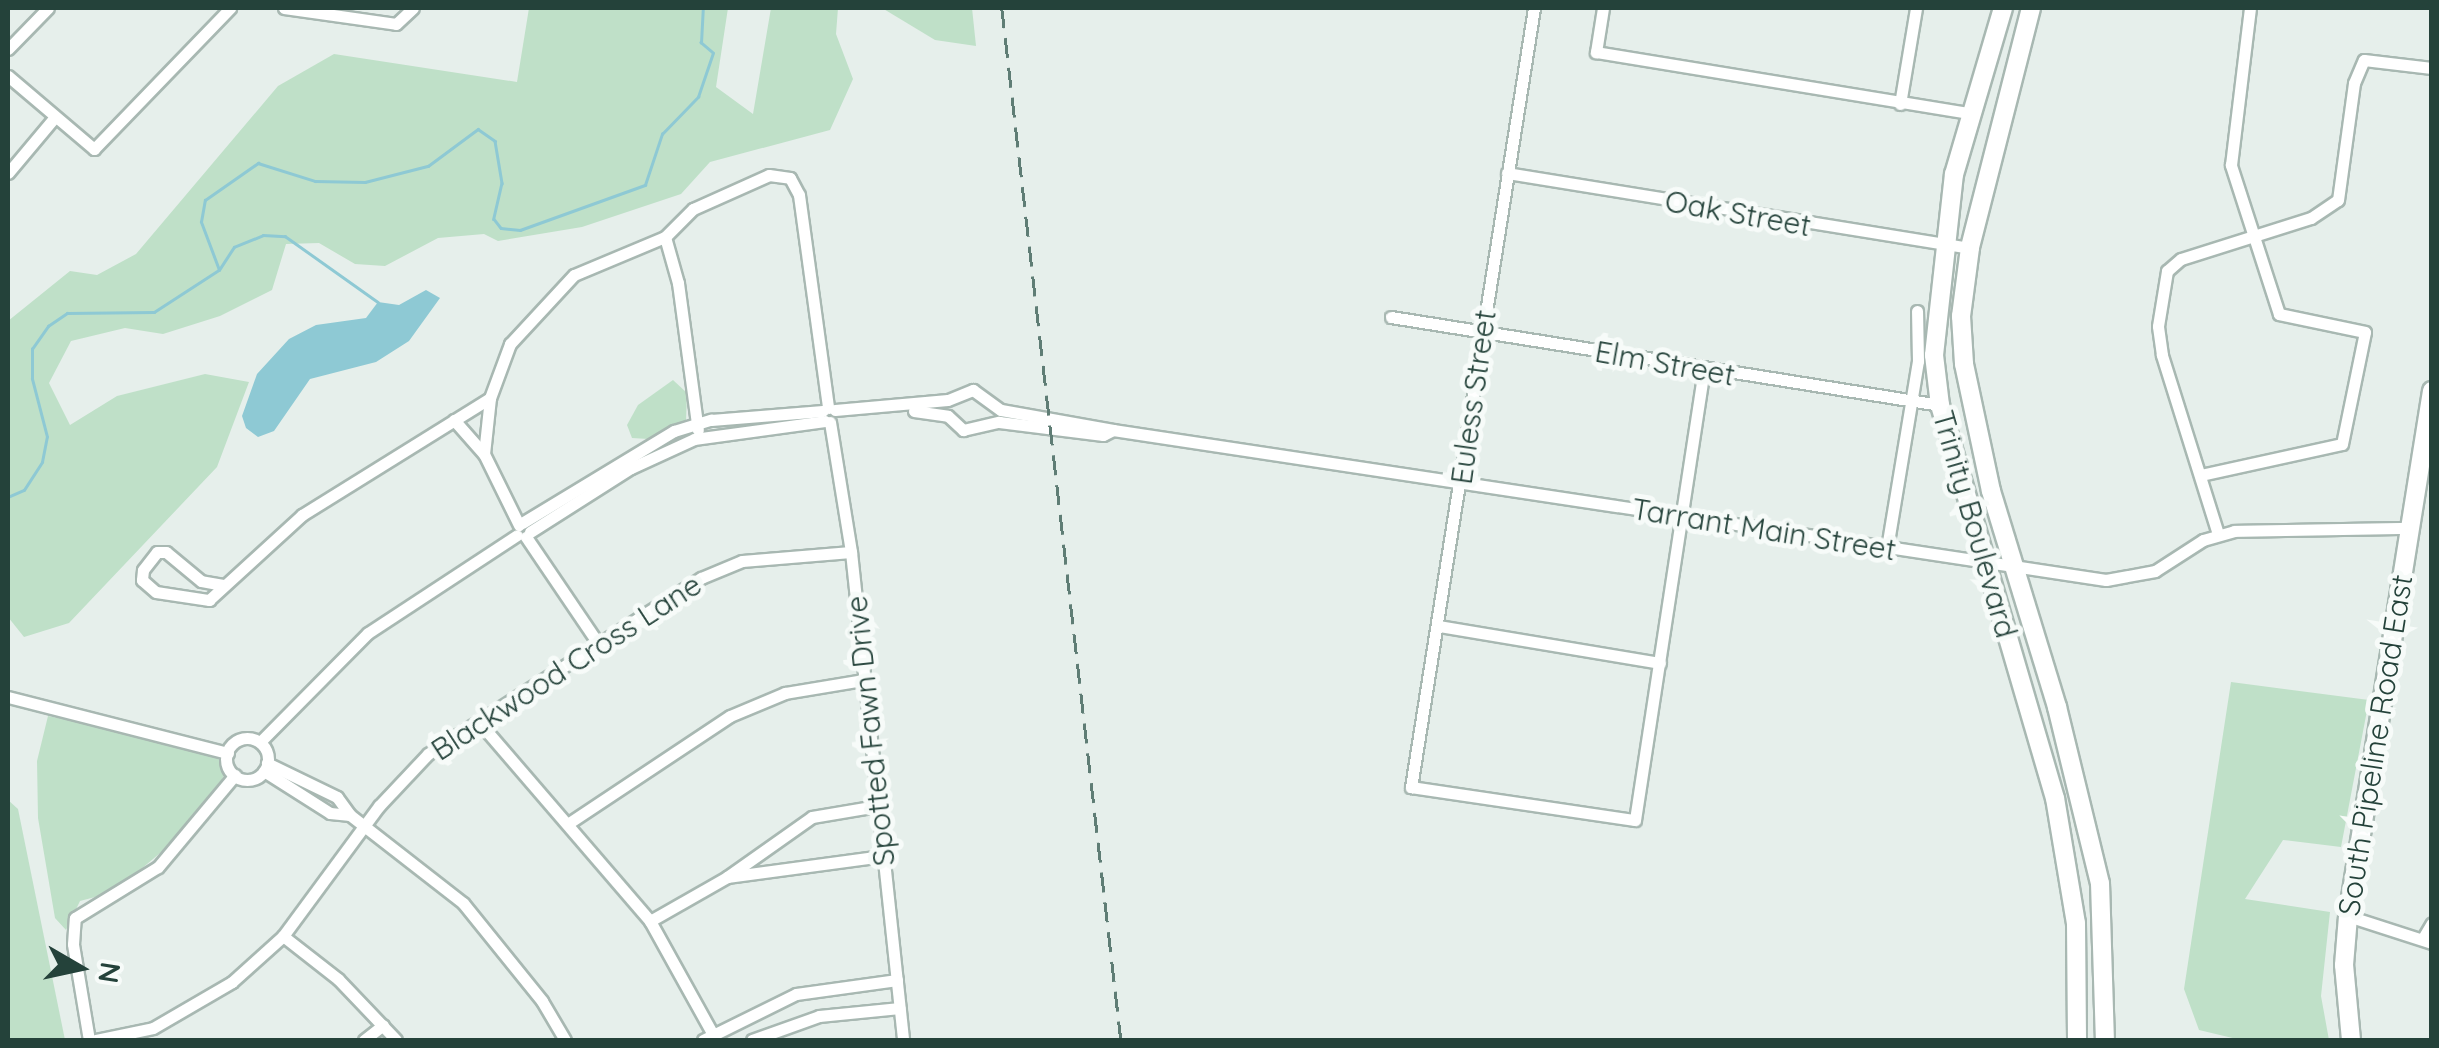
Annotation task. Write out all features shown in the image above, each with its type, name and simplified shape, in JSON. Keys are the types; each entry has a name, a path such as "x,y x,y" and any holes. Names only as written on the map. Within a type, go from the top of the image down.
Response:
{"main road":[{"name":"Trinity Boulevard","path":"2003,8 1954,174 1934,314 1940,405 2055,798 2076,923 2078,1040"},
{"name":"Trinity Boulevard","path":"2030,8 1970,248 1961,316 1964,364 1991,491 2100,883 2104,1040"},
{"name":"South Pipeline Road East","path":"2351,1040 2344,965 2348,916 2432,391"}],"street":[{"path":"8,49 48,8"},
{"path":"8,76 94,148 230,8"},
{"path":"284,8 396,24 413,8"},
{"name":"Euless Street","path":"1534,8 1412,787 1636,820 1660,664"},
{"path":"1603,8 1596,52 1972,114"},
{"path":"1900,104 1916,8"},
{"path":"2201,474 2274,454 2330,448 2348,433 2364,332 2279,314 2231,166 2230,136 2250,8"},
{"path":"2218,534 2162,355 2158,326 2167,271 2181,259 2311,218 2338,200 2354,83 2364,60 2432,68"},
{"path":"8,173 56,117"},
{"name":"Oak Street","path":"1507,173 1943,247 1970,248"},
{"name":"Spotted Fawn Drive","path":"665,238 704,203 784,175 799,195 851,552 902,1040"},
{"path":"484,454 490,398 510,344 556,290 598,261 665,238 678,283 698,431"},
{"path":"1887,548 1921,336 1917,311"},
{"name":"Elm Street","path":"1391,318 1940,405"},
{"path":"1439,626 1660,664 1704,370"},
{"path":"260,742 368,633 631,454 698,431 948,400 974,390 1002,410 1050,422"},
{"path":"223,585 201,581 166,552 157,552 142,570 142,580 156,592 209,600 302,515 490,398"},
{"path":"948,400 948,416"},
{"path":"829,415 922,411 948,416 963,430 997,422 1050,422"},
{"path":"454,420 484,454 523,530 598,645"},
{"name":"Tarrant Main Street","path":"1050,422 1103,435 1112,430 2106,580 2141,576 2218,534 2408,528"},
{"name":"Blackwood Cross Lane","path":"92,1040 155,1034 232,982 283,936 366,824 428,754 722,566 851,552"},
{"path":"569,823 730,716 785,694 863,680"},
{"path":"8,697 228,753"},
{"path":"479,722 650,921 711,1038 796,994 897,980"},
{"path":"228,753 244,739 260,742"},
{"path":"260,742 266,767 330,813 350,815 366,824 463,903 542,1000 565,1040"},
{"path":"228,753 234,776"},
{"path":"234,776 254,779 266,767"},
{"path":"92,1040 72,944 75,918 158,867 234,776"},
{"path":"650,921 727,876 812,817 877,806"},
{"path":"727,876 883,856"},
{"path":"2348,916 2427,941 2432,924"},
{"path":"283,936 396,1040"},
{"path":"752,1040 819,1016 900,1008"},
{"path":"364,1040 383,1025"}],"green space":[{"path":"529,8 728,8 716,87 753,114 771,8 838,8 836,34 853,79 830,130 710,162 681,194 582,227 498,241 484,234 438,238 385,266 355,264 319,243 286,244 272,290 220,316 163,334 125,328 71,341 49,383 70,425 117,396 205,374 249,382 217,467 69,623 24,637 8,617 8,321 70,271 97,275 136,254 278,86 334,54 517,82"},
{"path":"882,8 972,8 976,46 935,40"},
{"path":"673,380 687,393 686,421 648,439 632,438 627,425 638,405"},
{"path":"2231,682 2369,700 2341,847 2283,840 2245,899 2330,912 2321,996 2329,1040 2241,1040 2199,1030 2184,989"},
{"path":"48,716 169,740 216,756 227,769 216,792 166,848 114,892 80,901 66,930 55,918 38,818 37,761"},
{"path":"8,800 18,809 65,1040 8,1040"}],"water":[{"path":"426,290 440,298 409,341 376,362 310,379 274,431 258,437 246,428 242,416 257,374 289,339 316,325 366,318 378,302 399,305"}],"waterway":[{"path":"219,270 201,222 205,200 258,163 315,181 365,182 428,166 478,129 495,141 502,183 494,219 501,228 520,230 645,185 662,134 698,97 713,53 701,43 703,8"},
{"path":"8,497 24,490 42,462 47,437 32,379 32,349 48,326 67,313 154,312 219,270 234,247 263,235 285,236 378,302"},
{"path":"8,555 8,566"}],"railway":[{"path":"1002,8 1121,1040"}]}
